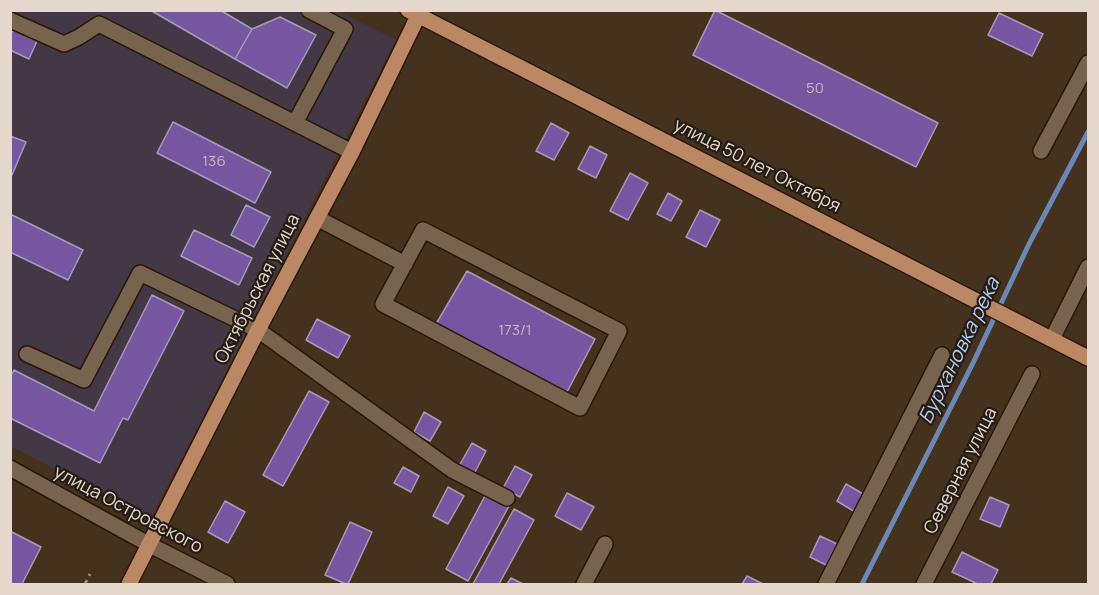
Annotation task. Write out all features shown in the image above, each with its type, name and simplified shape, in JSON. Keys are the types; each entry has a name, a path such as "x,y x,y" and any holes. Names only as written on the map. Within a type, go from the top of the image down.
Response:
{"main road":[{"name":"Октябрьская улица","path":"129,585 258,330 352,152 416,12"},
{"name":"улица 50 лет Октября","path":"416,12 1089,358"}],"street":[{"path":"295,123 345,29 309,10"},
{"path":"10,20 64,44 79,38 99,24 352,152"},
{"path":"1041,151 1089,63"},
{"path":"317,218 405,264"},
{"path":"423,230 619,331 580,408 383,304 405,264 423,230"},
{"path":"1052,339 1089,267"},
{"path":"27,354 84,380 140,273 258,330 452,470 507,498"},
{"path":"826,585 942,355"},
{"name":"Северная улица","path":"924,585 1032,374"},
{"name":"улица Островского","path":"10,468 227,585"},
{"path":"584,585 605,544"}],"path":[{"path":"85,585 90,574"}],"shaded area":[{"path":"10,11 338,11 396,40 151,518 11,446"}],"building":[{"path":"150,10 220,10 252,29 235,59"},
{"path":"715,10 938,123 916,167 693,55"},
{"path":"999,13 1043,34 1032,56 988,35"},
{"path":"280,17 316,35 287,88 235,59 252,29"},
{"path":"13,30 37,41 29,59 10,50 10,36"},
{"path":"173,122 271,172 255,203 157,153"},
{"path":"551,123 569,133 554,160 536,151"},
{"path":"10,136 26,142 12,175 10,174"},
{"path":"590,146 607,155 596,178 578,169"},
{"path":"630,173 648,183 628,220 610,211"},
{"path":"668,193 682,201 671,221 657,214"},
{"path":"246,205 270,217 254,247 231,235"},
{"path":"700,210 720,220 706,247 686,237"},
{"path":"10,214 83,250 68,280 10,252"},
{"path":"194,230 252,258 239,285 181,256"},
{"path":"467,271 595,339 567,392 436,324"},
{"path":"152,295 184,311 128,420 123,418 100,463 10,418 10,377 14,370 94,411"},
{"path":"317,319 350,336 338,358 306,340"},
{"path":"309,391 329,402 283,486 263,475"},
{"path":"424,412 441,422 430,441 414,432"},
{"path":"472,443 486,451 474,474 459,466"},
{"path":"515,466 532,475 520,497 503,488"},
{"path":"403,467 419,476 411,492 394,483"},
{"path":"846,484 865,495 855,512 837,501"},
{"path":"448,487 464,496 448,524 433,516"},
{"path":"567,493 594,507 581,530 555,516"},
{"path":"486,494 509,506 468,581 446,569"},
{"path":"990,497 1009,505 1000,527 980,519"},
{"path":"225,501 245,512 228,543 208,532"},
{"path":"514,509 534,520 499,584 473,584"},
{"path":"350,522 372,532 346,584 325,575"},
{"path":"10,531 41,547 22,584 10,584"},
{"path":"820,536 837,544 826,565 810,557"},
{"path":"962,552 998,570 991,584 978,584 952,572"},
{"path":"747,576 763,584 742,584"},
{"path":"511,578 523,584 507,584"}],"waterway":[{"name":"Бурхановка река","path":"862,584 973,363 1029,244 1088,132"}]}
